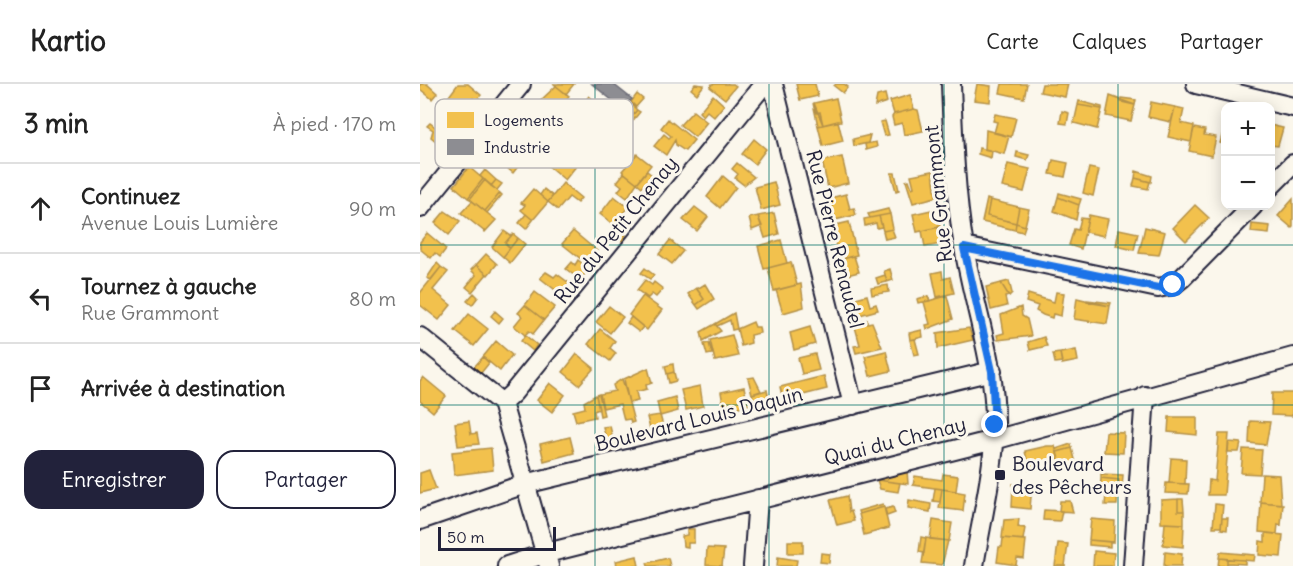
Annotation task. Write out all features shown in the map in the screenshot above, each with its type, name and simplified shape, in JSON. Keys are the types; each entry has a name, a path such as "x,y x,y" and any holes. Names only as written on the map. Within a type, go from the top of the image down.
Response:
{"street":[{"path":"509,99 521,84"},
{"name":"Rue du Petit Chenay","path":"502,403 513,393 764,84"},
{"name":"Rue Pierre Renaudel","path":"773,84 853,405"},
{"name":"Rue Grammont","path":"951,84 953,144 964,248 992,371 994,440 974,566"},
{"path":"1196,84 1293,107"},
{"path":"1275,182 1293,164"},
{"path":"420,208 453,168"},
{"path":"964,248 1158,288 1173,285 1182,278 1249,210"},
{"path":"420,338 502,403 548,559"},
{"name":"Quai du Chenay","path":"507,566 548,559 758,498 994,440 1145,396 1293,357"},
{"name":"Boulevard Louis Daquin","path":"420,520 525,484 992,371"},
{"path":"1133,566 1145,396"},
{"path":"753,566 758,498"}],"building: Logements":[{"path":"420,84 427,84 437,93 432,99 420,89"},
{"path":"458,84 468,84 481,95 478,99 453,99 449,96"},
{"path":"554,84 574,84 566,94"},
{"path":"695,84 704,85 697,94 691,89"},
{"path":"712,84 736,86 725,99 710,87"},
{"path":"796,84 815,84 818,96 800,100"},
{"path":"844,84 848,87 843,93 834,86"},
{"path":"977,84 991,86 990,102 974,100"},
{"path":"1002,84 1027,84 1024,98 1000,93"},
{"path":"1042,84 1068,84 1065,97 1040,92"},
{"path":"556,86 569,96 567,99 542,99"},
{"path":"637,94 643,99 636,107 633,99"},
{"path":"885,94 887,102 875,106 877,96"},
{"path":"713,95 724,105 714,117 707,111 703,116 699,112"},
{"path":"910,95 914,109 894,114 890,101"},
{"path":"1110,96 1135,105 1131,121 1106,116"},
{"path":"836,98 841,121 823,125 814,103"},
{"path":"1121,98 1136,100 1135,105 1121,102"},
{"path":"1079,101 1102,107 1102,109 1078,105"},
{"path":"1151,102 1175,107 1171,122 1148,117"},
{"path":"813,103 817,113 820,112 823,125 818,126"},
{"path":"1078,105 1102,109 1097,129 1074,123"},
{"path":"1175,107 1184,109 1181,123 1194,126 1191,142 1168,137"},
{"path":"637,110 640,112 633,120 633,115"},
{"path":"918,110 923,131 904,135 902,123 894,125 892,117 894,114"},
{"path":"693,111 707,122 695,137 680,125"},
{"path":"1062,111 1069,113 1067,124 1060,123"},
{"path":"995,114 1016,118 1011,137 994,133 997,122 993,121"},
{"path":"668,119 694,140 685,151 676,145 675,140 666,155 654,146 664,134 669,138 671,136 661,128"},
{"path":"838,121 843,141 823,146 818,126"},
{"path":"885,121 889,135 884,136 880,122"},
{"path":"430,123 435,127 435,140 431,137 433,130 427,126"},
{"path":"1275,126 1283,128 1278,146 1275,146"},
{"path":"1194,128 1205,130 1204,135 1216,137 1212,156 1189,151"},
{"path":"986,130 1009,136 1004,154 985,149"},
{"path":"870,135 868,143 854,146 853,139"},
{"path":"754,139 766,149 755,164 742,154"},
{"path":"876,142 877,147 866,150 865,144"},
{"path":"979,148 992,151 991,158 978,154"},
{"path":"1017,152 1029,155 1027,160 1016,157"},
{"path":"637,154 651,165 637,183 622,171 625,168 633,168 633,159"},
{"path":"842,157 848,183 828,188 822,161"},
{"path":"1053,160 1068,163 1065,177 1050,174"},
{"path":"737,163 754,177 744,185 735,178 738,174 732,169"},
{"path":"1008,164 1030,169 1024,192 1002,187"},
{"path":"468,168 483,179 468,198 454,186"},
{"path":"507,168 517,168 513,173"},
{"path":"551,168 575,168 565,180"},
{"path":"1089,168 1099,170 1093,196 1083,193"},
{"path":"485,170 496,180 491,186 480,176"},
{"path":"647,171 652,175 642,187 637,183"},
{"path":"933,171 936,197 913,203 906,181 909,180 912,188 914,187 911,175"},
{"path":"1136,171 1152,176 1151,182 1135,178"},
{"path":"624,173 637,183 627,198 618,191 622,186 617,182"},
{"path":"891,173 895,173 899,190 896,191"},
{"path":"723,176 736,187 720,208 707,197"},
{"path":"1135,178 1150,182 1148,189 1133,186"},
{"path":"483,179 485,180 470,199 468,198"},
{"path":"485,180 500,193 485,211 470,199"},
{"path":"496,180 502,184 497,190 491,186"},
{"path":"774,182 780,205 761,210 755,187"},
{"path":"563,183 581,198 577,203 569,197 558,210 548,202"},
{"path":"533,189 548,202 533,220 521,210 525,205 521,203"},
{"path":"544,189 553,196 548,202 540,195"},
{"path":"500,193 502,195 487,213 485,211"},
{"path":"1059,193 1081,199 1079,205 1058,197"},
{"path":"846,194 850,209 854,208 856,215 835,220 830,198"},
{"path":"614,196 628,207 614,225 600,214"},
{"path":"1058,197 1079,205 1076,220 1054,211"},
{"path":"987,199 990,200 987,216 1016,223 1015,230 982,222"},
{"path":"1293,199 1293,227 1292,228 1278,216"},
{"path":"990,200 1019,207 1016,223 987,216"},
{"path":"472,201 496,220 485,232 461,213"},
{"path":"1195,205 1209,218 1186,241 1173,228"},
{"path":"695,207 708,217 697,231 683,220"},
{"path":"1019,207 1029,209 1025,226 1016,223"},
{"path":"888,209 890,214 870,218 868,214"},
{"path":"936,209 940,227 917,232 913,214"},
{"path":"445,211 460,221 449,235 435,223"},
{"path":"774,213 779,234 765,238 758,216"},
{"path":"526,214 533,220 526,229 519,223"},
{"path":"890,214 893,229 883,231 879,216"},
{"path":"1089,215 1108,219 1104,236 1085,232"},
{"path":"758,216 762,226 752,230 749,218"},
{"path":"879,216 882,227 877,228 876,223 865,226 864,219"},
{"path":"1081,218 1088,219 1081,249 1069,245 1074,229 1078,230"},
{"path":"849,222 857,255 841,259 830,230 832,226"},
{"path":"1016,223 1025,226 1023,232 1015,230"},
{"path":"1252,224 1270,226 1269,234 1251,232"},
{"path":"616,227 626,235 622,241 612,232"},
{"path":"938,227 942,244 925,247 922,231"},
{"path":"1145,227 1165,232 1159,255 1139,253"},
{"path":"892,229 895,237 885,239 883,231"},
{"path":"1119,229 1138,233 1134,250 1116,246"},
{"path":"504,231 511,236 505,243 510,248 503,257 492,247"},
{"path":"573,231 597,251 586,263 562,244"},
{"path":"427,233 446,249 440,257 435,253 431,258 420,249 420,242"},
{"path":"513,234 518,238 510,248 505,243"},
{"path":"518,238 525,244 510,263 503,257"},
{"path":"670,240 683,251 672,264 659,254"},
{"path":"781,240 787,263 764,269 758,246"},
{"path":"486,254 497,264 488,275 476,265"},
{"path":"854,256 859,272 843,276 839,260"},
{"path":"578,260 589,269 580,280 566,269 572,262 575,265"},
{"path":"791,262 797,285 774,291 768,268"},
{"path":"437,263 441,267 431,280 427,278"},
{"path":"476,265 487,274 472,292 466,287 476,275 471,270"},
{"path":"441,267 448,272 433,290 451,305 439,320 420,305 420,293"},
{"path":"645,268 654,275 650,279 641,273"},
{"path":"890,269 893,280 887,282 884,271"},
{"path":"942,271 943,279 950,277 954,293 937,297 932,273"},
{"path":"546,272 554,277 557,274 569,283 563,296 540,278"},
{"path":"885,275 887,282 878,284 876,278"},
{"path":"645,280 652,285 654,282 663,289 656,297 652,294 648,298 637,290"},
{"path":"1009,281 1012,293 1009,296 1001,283"},
{"path":"1001,283 1009,296 1005,297 1007,306 991,310 986,287"},
{"path":"705,284 714,299 699,309 696,305 704,299 697,289"},
{"path":"801,284 804,307 783,313 776,290"},
{"path":"888,285 889,292 872,295 871,288"},
{"path":"696,288 704,299 696,305 688,294"},
{"path":"535,292 555,307 544,320 525,305"},
{"path":"1056,292 1064,293 1061,316 1053,314 1052,318 1043,315 1036,311 1038,306 1026,302 1028,294 1054,302"},
{"path":"474,293 478,297 472,305 467,301"},
{"path":"867,295 870,306 876,304 878,310 856,316 852,299"},
{"path":"643,296 662,310 647,330 629,315"},
{"path":"928,296 930,301 918,303 917,299"},
{"path":"947,296 953,319 927,329 926,325 930,324 924,302"},
{"path":"1077,298 1110,306 1107,324 1074,319"},
{"path":"1087,300 1111,303 1110,306 1087,302"},
{"path":"525,305 544,320 533,334 529,331 525,335 514,326 522,316 518,313"},
{"path":"609,306 623,317 610,333 596,322"},
{"path":"1021,307 1022,316 1027,319 1031,336 998,340 997,335 1004,333 1001,315"},
{"path":"495,311 503,318 499,323 491,316"},
{"path":"734,313 737,329 732,330 730,320 717,326 715,324"},
{"path":"469,314 488,329 474,346 455,331"},
{"path":"631,317 643,327 639,332 627,323"},
{"path":"867,320 867,323 872,322 882,347 856,353 854,346 860,345 854,323"},
{"path":"753,322 755,327 759,327 760,333 750,335 751,343 741,346 737,329"},
{"path":"715,324 721,331 703,341 701,332"},
{"path":"810,327 815,344 794,350 790,333"},
{"path":"969,328 973,340 938,348 937,333"},
{"path":"600,329 615,341 610,348 616,353 610,361 588,344"},
{"path":"922,330 923,337 910,340 909,333"},
{"path":"525,335 537,345 533,351 521,341"},
{"path":"732,335 738,356 715,361 710,340"},
{"path":"1044,337 1047,346 1030,350 1028,342"},
{"path":"915,339 919,354 914,355 910,340"},
{"path":"496,341 512,355 500,371 483,357"},
{"path":"709,343 712,354 707,355 704,344"},
{"path":"1076,350 1078,361 1062,364 1060,353"},
{"path":"886,351 891,371 870,376 865,356"},
{"path":"1060,353 1062,362 1055,363 1053,354"},
{"path":"577,354 594,368 579,385 563,372"},
{"path":"815,354 819,370 802,374 798,358"},
{"path":"483,357 489,363 481,373 474,367"},
{"path":"673,364 674,372 667,374 665,366"},
{"path":"648,368 652,383 646,385 647,389 636,392 638,401 629,403 624,379"},
{"path":"674,372 676,381 669,383 667,374"},
{"path":"824,376 827,389 783,400 780,387"},
{"path":"423,377 446,396 433,412 420,401 420,381"},
{"path":"754,377 761,391 752,394 748,378"},
{"path":"622,379 634,422 631,423 630,419 624,420 620,404 603,408 600,394 615,391 613,385"},
{"path":"550,383 565,395 552,412 537,400"},
{"path":"700,386 703,406 686,410 681,390"},
{"path":"744,387 748,405 724,410 721,392"},
{"path":"767,390 770,403 755,407 752,394"},
{"path":"1272,393 1293,393 1292,416 1271,415"},
{"path":"599,394 604,415 600,416 596,395"},
{"path":"596,395 599,409 594,411 595,417 576,421 573,411 585,408 584,402"},
{"path":"675,397 678,411 660,416 657,402"},
{"path":"660,415 663,426 650,429 647,417"},
{"path":"1169,417 1197,417 1197,435 1168,432"},
{"path":"469,421 471,434 477,433 479,444 458,446 455,423"},
{"path":"1250,421 1270,422 1266,445 1249,443"},
{"path":"610,426 616,452 609,453 603,427"},
{"path":"1106,432 1124,433 1123,453 1104,452"},
{"path":"1219,434 1229,434 1224,495 1208,495 1209,480 1215,481"},
{"path":"570,437 574,453 544,461 540,444"},
{"path":"606,440 609,453 603,455 601,442"},
{"path":"1229,442 1241,443 1239,452 1228,452"},
{"path":"1071,444 1072,448 1057,452 1056,449"},
{"path":"1055,446 1060,464 1029,470 1025,451"},
{"path":"491,448 493,470 454,475 452,452"},
{"path":"1072,448 1077,467 1062,471 1057,452"},
{"path":"1243,449 1262,450 1260,474 1241,473"},
{"path":"1171,458 1186,459 1185,484 1169,483"},
{"path":"429,470 436,489 420,493 420,473"},
{"path":"907,470 908,484 877,480 877,477"},
{"path":"943,474 958,476 956,491 913,485 915,476 942,480"},
{"path":"1101,474 1123,475 1122,488 1119,487 1119,480 1101,478"},
{"path":"1262,474 1279,475 1281,504 1260,502"},
{"path":"1101,478 1119,480 1117,505 1105,505 1106,494 1100,494"},
{"path":"877,480 900,483 898,492 880,489"},
{"path":"1166,483 1189,484 1188,494 1165,493"},
{"path":"1013,484 1032,485 1030,509 1012,507"},
{"path":"935,488 942,489 940,502 933,501"},
{"path":"942,489 965,493 963,511 939,508"},
{"path":"847,496 849,512 851,511 854,521 837,525 830,500"},
{"path":"1178,499 1183,499 1184,511 1178,511"},
{"path":"1178,499 1178,511 1184,511 1184,524 1161,523 1161,500"},
{"path":"909,500 931,504 930,512 908,508"},
{"path":"1060,501 1070,501 1073,512 1059,511"},
{"path":"1261,502 1283,504 1281,525 1278,524 1277,534 1259,532"},
{"path":"883,504 884,507 859,514 858,511"},
{"path":"1215,504 1223,505 1221,527 1213,527"},
{"path":"884,507 889,528 864,535 859,514"},
{"path":"893,507 895,513 887,516 885,509"},
{"path":"1044,510 1062,511 1060,521 1043,520"},
{"path":"1222,518 1228,518 1227,530 1221,529"},
{"path":"1019,519 1018,527 1025,528 1023,540 1002,538 1004,520"},
{"path":"1091,519 1115,521 1114,542 1089,540"},
{"path":"933,520 952,523 949,541 930,539"},
{"path":"1165,523 1184,524 1183,547 1163,545"},
{"path":"687,529 694,529 694,543 688,543 688,547 683,546 682,536 687,535"},
{"path":"1265,533 1283,535 1281,557 1259,555 1260,541 1265,542"},
{"path":"921,537 926,538 924,553 919,552"},
{"path":"926,538 948,541 942,565 922,563"},
{"path":"1003,538 1026,540 1024,559 1017,558 1016,565 997,562"},
{"path":"1089,540 1110,542 1110,547 1089,545"},
{"path":"788,541 803,541 803,553 788,553"},
{"path":"1058,543 1068,544 1065,566 1055,566"},
{"path":"707,548 724,549 722,566 706,565"},
{"path":"1094,551 1114,553 1113,566 1093,566"},
{"path":"1165,552 1182,554 1181,566 1164,566"},
{"path":"1220,552 1255,555 1254,561 1219,558"},
{"path":"821,553 830,554 829,563 820,562"},
{"path":"637,556 639,566 617,566 616,561"},
{"path":"778,557 797,560 796,566 777,566"},
{"path":"668,558 670,566 648,566 647,563"},
{"path":"1219,558 1227,559 1227,566 1218,566"},
{"path":"1227,559 1245,560 1245,564 1227,563"}],"building: Industrie":[{"path":"592,84 613,84 632,99 611,99"}],"place":[{"name":"Boulevard des Pêcheurs","path":"1000,475"}],"route":[{"path":"995,425 992,371 964,248 1158,288 1173,285"}]}
